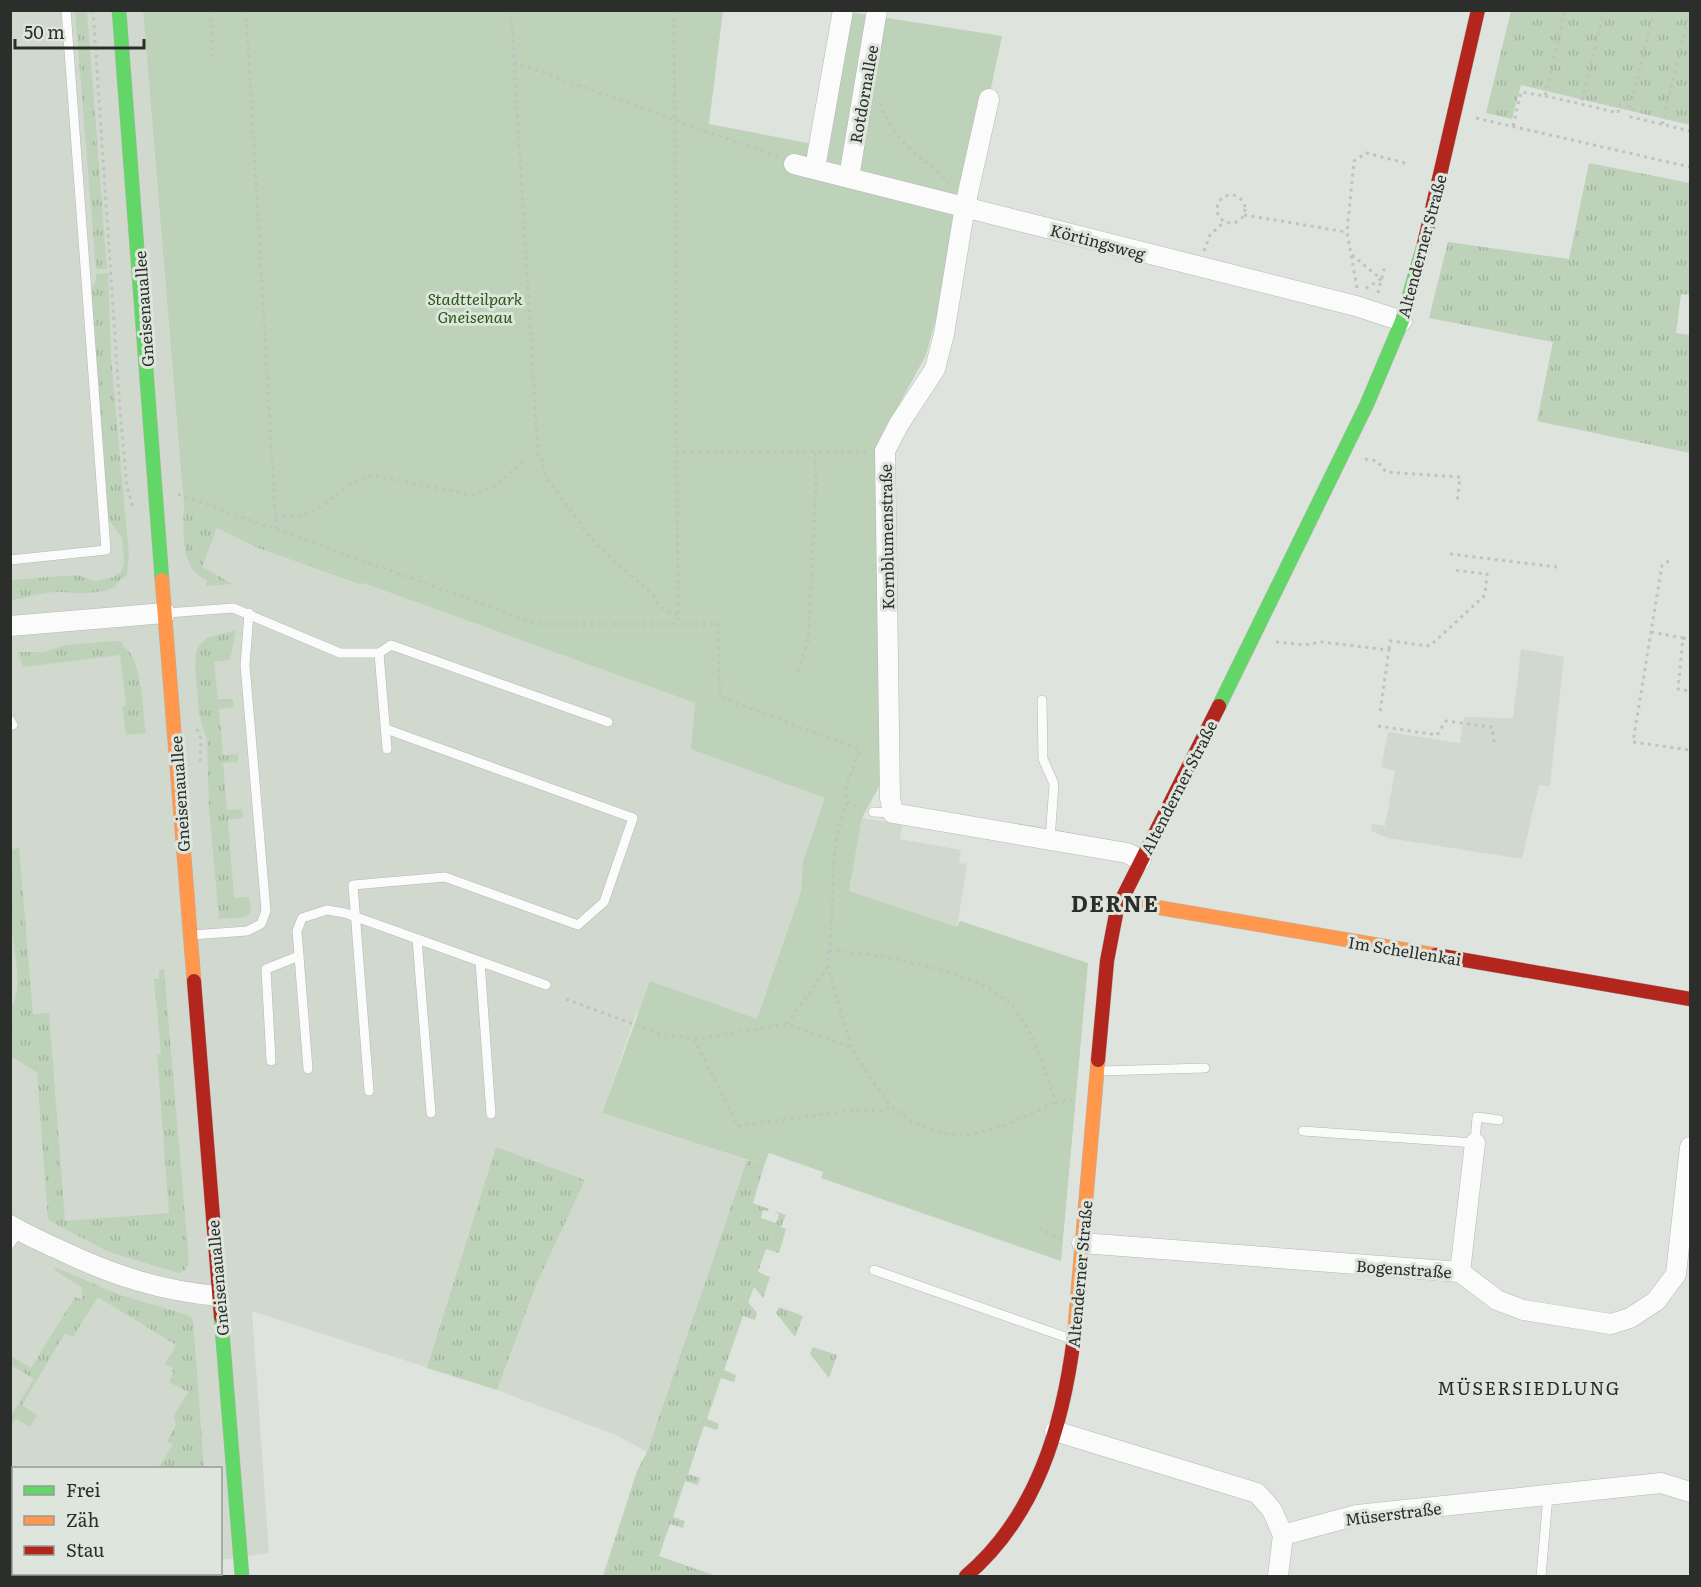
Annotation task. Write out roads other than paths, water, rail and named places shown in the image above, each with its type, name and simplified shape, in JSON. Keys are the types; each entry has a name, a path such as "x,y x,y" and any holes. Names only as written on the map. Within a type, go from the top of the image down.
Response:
{"main road":[{"name":"Gneisenauallee","path":"119,10 242,1576"},
{"name":"Altenderner Straße","path":"966,1576 978,1569 1019,1516 1055,1431 1066,1391 1074,1340 1074,1244 1095,1100 1107,961 1120,901 1253,638 1345,449 1402,321 1418,272 1478,10"},
{"name":"Im Schellenkai","path":"1120,901 1690,999"}],"street":[{"path":"815,168 843,10"},
{"name":"Rotdornallee","path":"849,177 877,10"},
{"name":"Kornblumenstraße","path":"893,813 890,786 885,451 898,424 935,369 944,334 956,204 989,99"},
{"name":"Körtingsweg","path":"794,164 1356,306 1402,321"},
{"path":"10,626 165,614"},
{"path":"893,813 1127,853 1141,860"},
{"path":"1460,1272 1475,1143"},
{"name":"Bogenstraße","path":"1074,1244 1460,1272 1497,1300 1523,1310 1611,1324 1630,1318 1656,1301 1676,1274 1690,1147"},
{"path":"13,1233 135,1282 174,1292 219,1296"},
{"path":"1055,1431 1257,1493 1272,1510 1283,1534 1278,1576"},
{"name":"Müserstraße","path":"1283,1534 1357,1515 1660,1483 1690,1492"}],"lane":[{"path":"10,560 106,550 66,10"},
{"path":"165,614 233,608 340,653 379,652 391,645 608,722"},
{"path":"190,935 247,931 261,924 266,911 245,665 249,613"},
{"path":"379,652 387,749"},
{"path":"1042,700 1042,759 1054,784 1050,840"},
{"path":"369,1091 353,885 445,877 579,926 604,902 633,818 386,729"},
{"path":"873,812 893,813"},
{"path":"308,1069 297,931 302,918 327,910 356,917 546,986"},
{"path":"417,939 431,1113"},
{"path":"271,1061 266,969 299,956"},
{"path":"480,962 491,1114"},
{"path":"1097,1070 1205,1068"},
{"path":"1303,1131 1475,1143 1477,1117 1499,1120"},
{"path":"874,1270 1074,1340"},
{"path":"1540,1576 1548,1496"}],"district":[{"name":"DERNE","path":"1115,902"},
{"name":"MÜSERSIEDLUNG","path":"1529,1387"}],"park label":[{"name":"Stadtteilpark Gneisenau","path":"475,307"}]}
